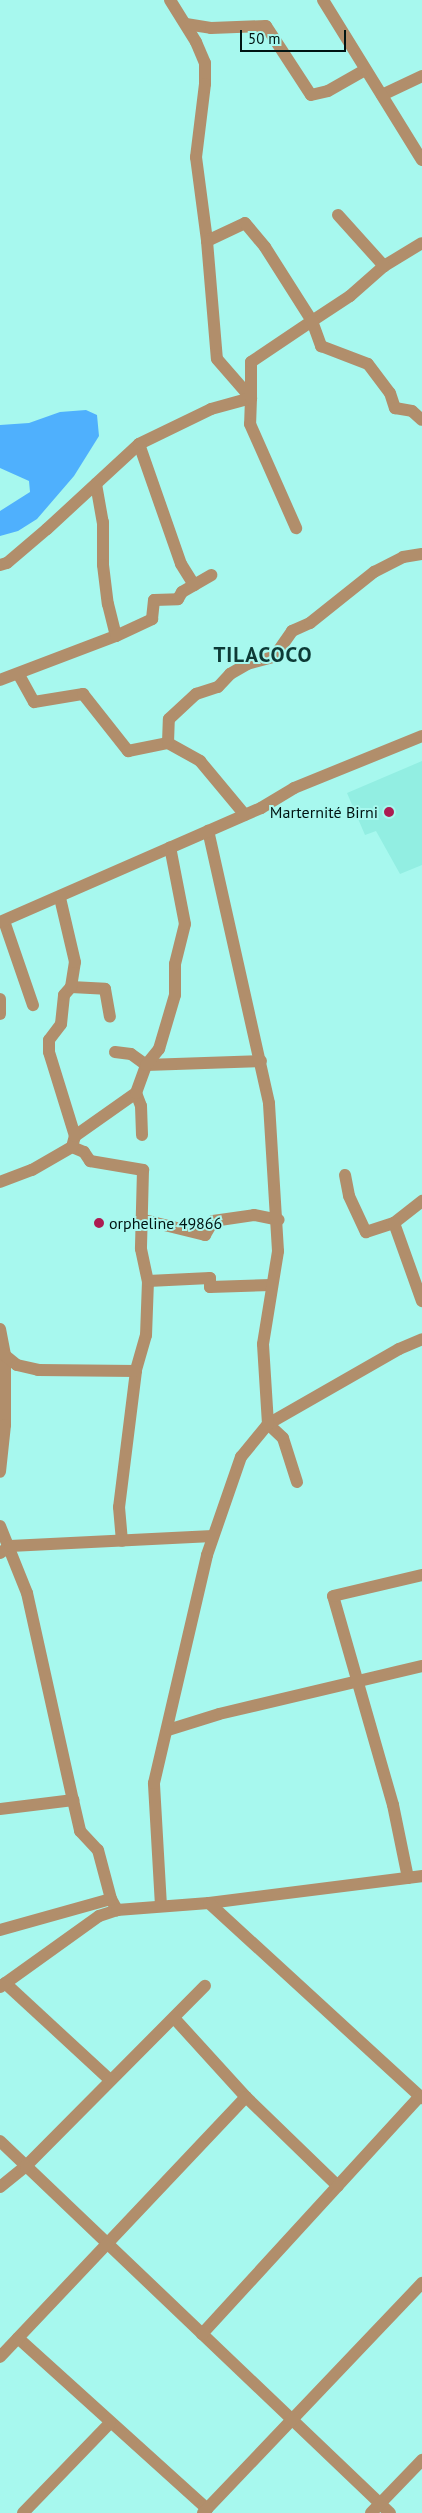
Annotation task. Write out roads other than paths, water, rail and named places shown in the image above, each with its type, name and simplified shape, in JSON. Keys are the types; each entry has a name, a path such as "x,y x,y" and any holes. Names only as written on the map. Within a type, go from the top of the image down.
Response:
{"street":[{"path":"170,0 186,24 205,70 196,157 207,241 217,359 251,398"},
{"path":"323,0 422,160"},
{"path":"186,24 211,28 266,26 311,95 328,91 365,70"},
{"path":"382,95 422,76"},
{"path":"338,215 384,266"},
{"path":"207,241 245,223 265,247 312,321 320,346 368,364 390,393 395,408 412,411 422,420"},
{"path":"296,528 250,424 251,362 350,296 384,266 422,243"},
{"path":"0,564 7,563 47,529 139,444 211,409 251,398"},
{"path":"139,444 181,564 194,585"},
{"path":"96,484 103,522 103,565 108,604 116,636"},
{"path":"168,743 169,720 196,694 218,687 230,674 247,664 274,657 292,631 310,623 374,572 403,557 422,554"},
{"path":"0,680 19,675 116,636 152,619 154,600 178,599 182,592 212,575"},
{"path":"19,675 34,702 83,694 128,751 168,743 200,761 245,815"},
{"path":"33,1005 2,922 245,815 294,788 422,736"},
{"path":"208,831 233,953 269,1103 279,1220 278,1250 271,1284 263,1344 268,1424 283,1438 296,1482"},
{"path":"0,1182 32,1170 74,1142 136,1093 146,1065 159,1049 175,995 175,964 184,924 170,847"},
{"path":"60,898 75,962 71,987 64,995 62,1024 49,1040 52,1070 74,1142 84,1152 90,1162 143,1170 144,1220 141,1249 148,1282 146,1335 136,1371 120,1507 122,1541"},
{"path":"71,987 105,989 110,1017"},
{"path":"0,999 0,1014"},
{"path":"115,1052 131,1054 146,1065 260,1061"},
{"path":"136,1093 141,1106 142,1135"},
{"path":"345,1175 349,1196 366,1232 394,1223 422,1202"},
{"path":"144,1220 205,1235 213,1221 254,1215 279,1220"},
{"path":"394,1223 422,1301"},
{"path":"148,1282 210,1278 210,1287 271,1284"},
{"path":"0,1329 3,1354 5,1425 0,1472"},
{"path":"161,1906 154,1784 168,1730 173,1694 213,1536 241,1457 268,1424 399,1349 422,1339"},
{"path":"3,1354 17,1365 38,1370 136,1371"},
{"path":"0,1526 5,1549 27,1593 80,1831 98,1850 114,1905"},
{"path":"5,1549 213,1536"},
{"path":"408,1878 393,1805 332,1596 422,1574"},
{"path":"168,1730 219,1714 422,1666"},
{"path":"0,1809 73,1800"},
{"path":"0,1930 114,1905 210,1904 422,1876"},
{"path":"202,2334 421,2097 210,1904"},
{"path":"110,2080 3,1985 87,1922 114,1905"},
{"path":"0,2187 26,2166 205,1986"},
{"path":"174,2018 246,2097 338,2186"},
{"path":"0,2357 246,2097"},
{"path":"0,2142 390,2513"},
{"path":"18,2338 205,2511 290,2418 420,2287"},
{"path":"23,2513 110,2423"},
{"path":"371,2513 422,2460"}],"water":[{"path":"86,410 97,415 99,436 74,476 37,519 18,531 0,536 0,511 30,492 29,481 0,468 0,425 29,423 60,412"}],"place":[{"name":"Marternité Birni","path":"389,812"},
{"name":"orpheline 49866","path":"99,1223"}],"district":[{"name":"TILACOCO","path":"263,655"}]}
